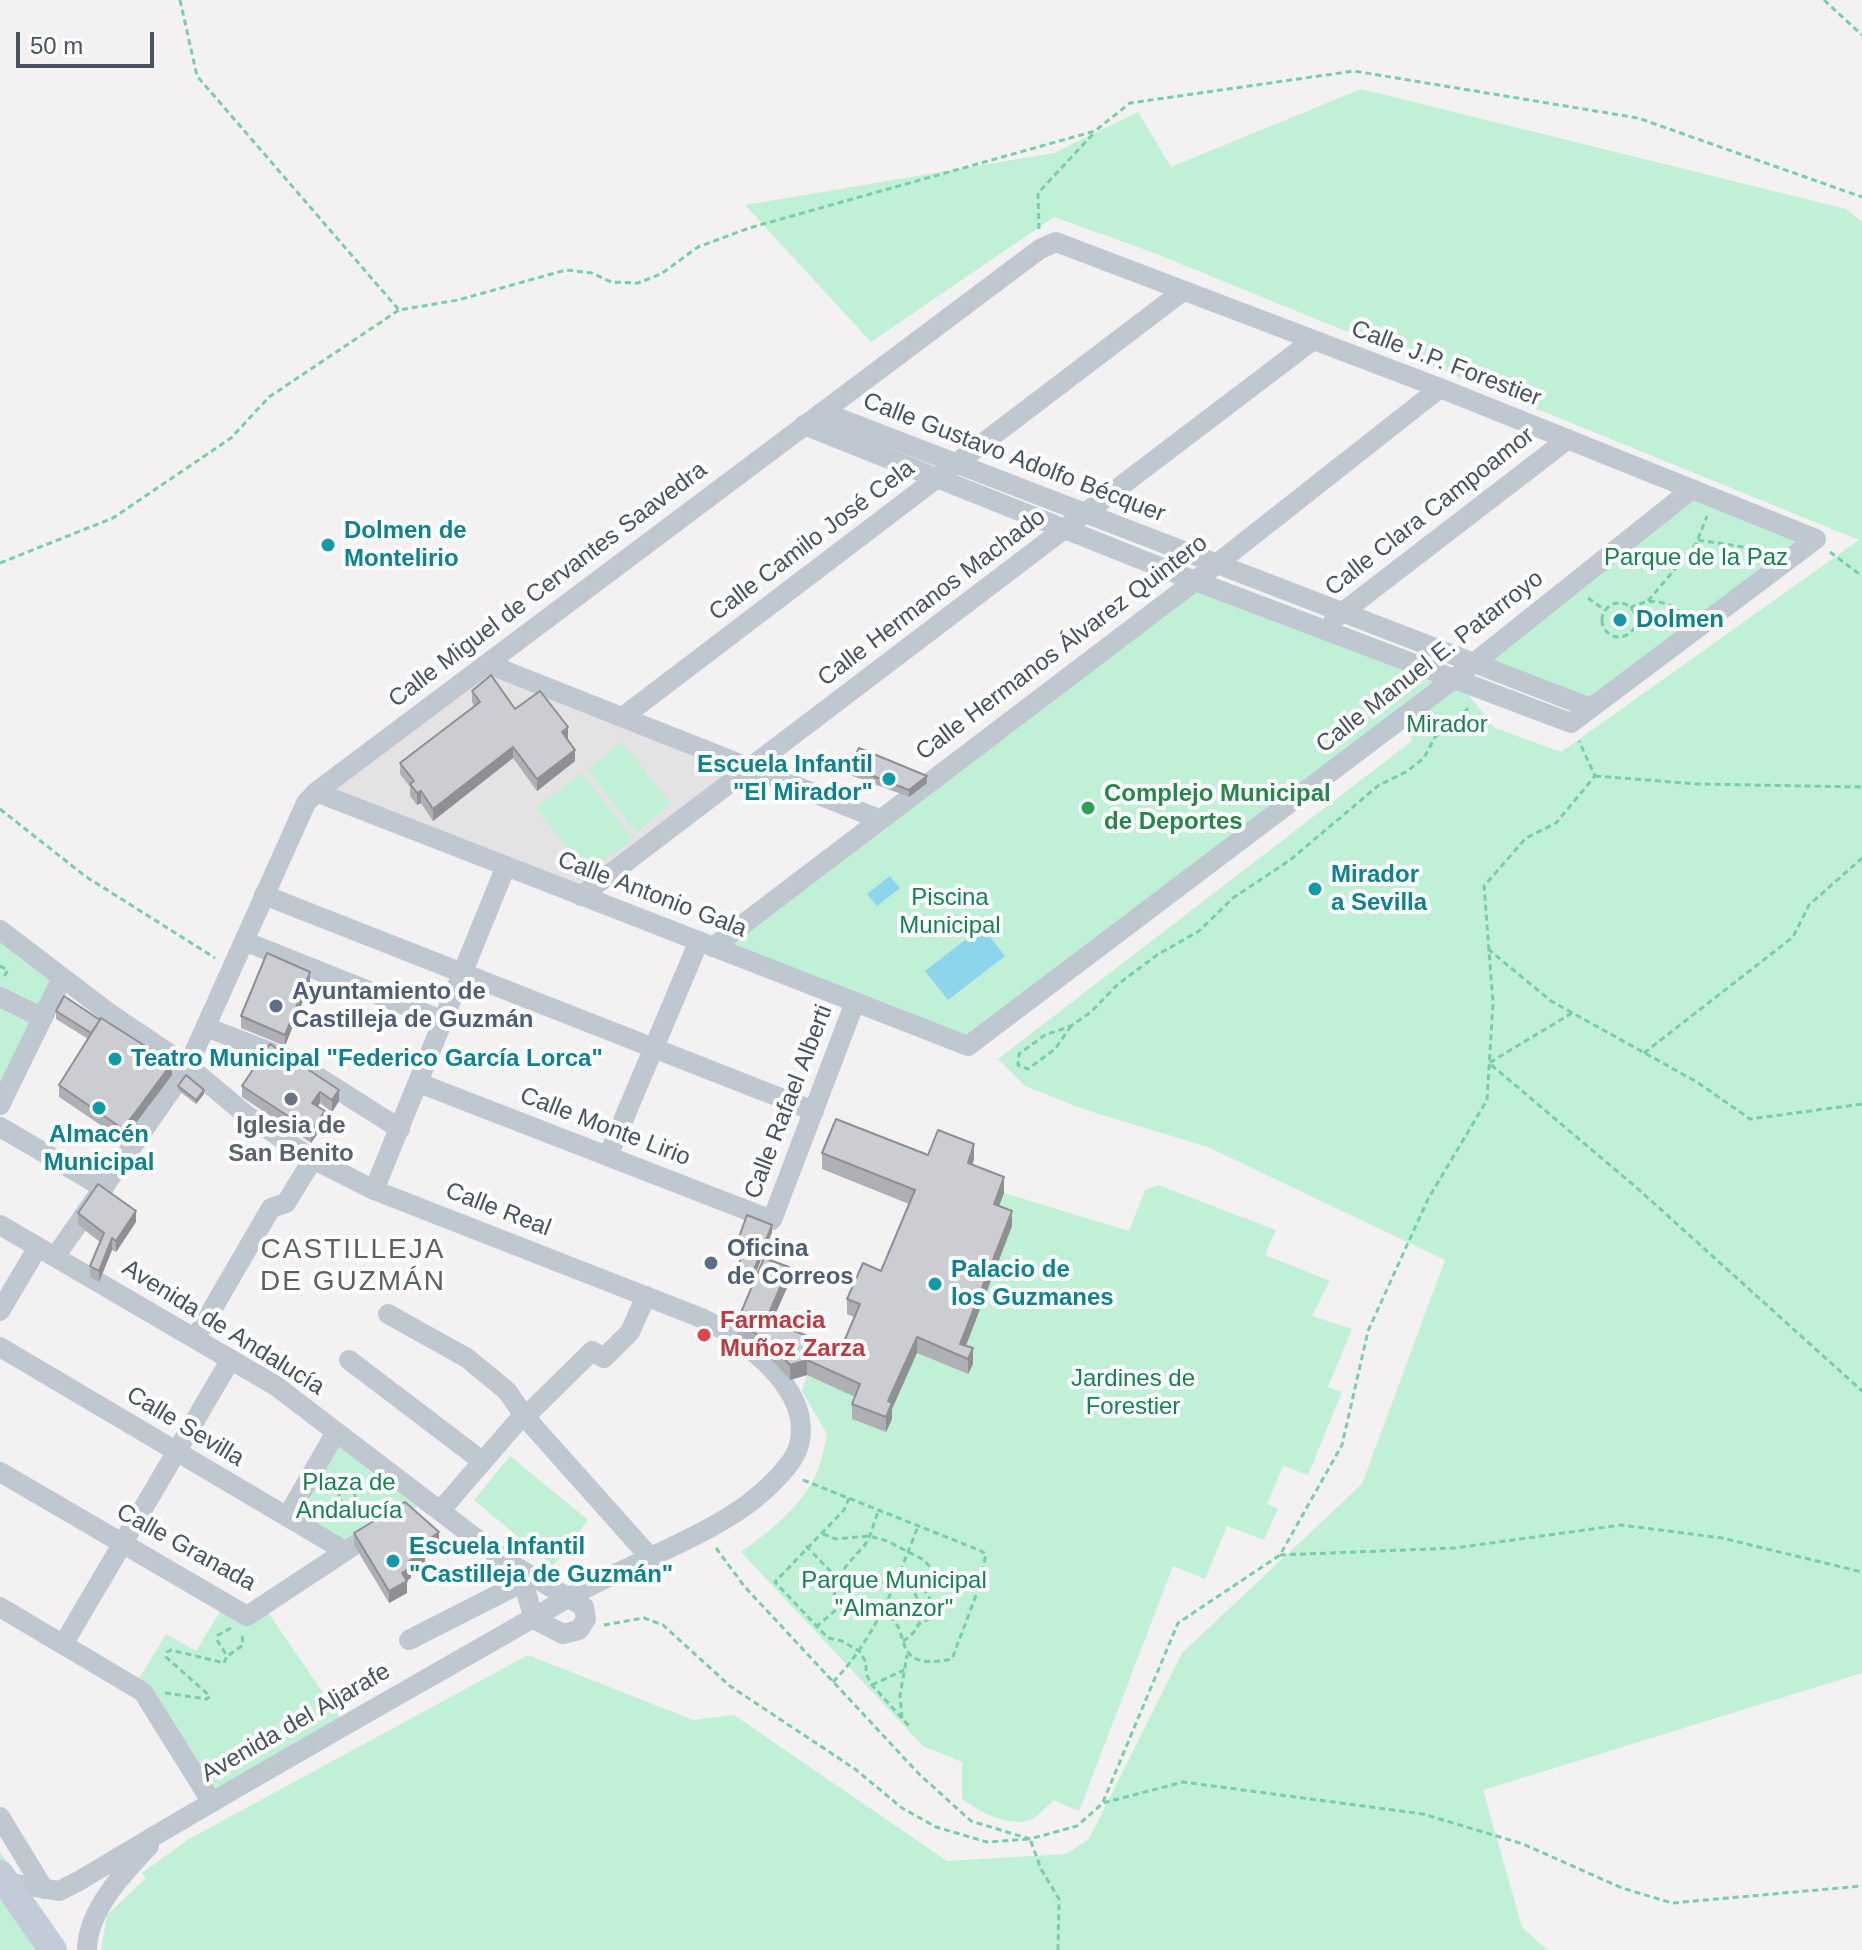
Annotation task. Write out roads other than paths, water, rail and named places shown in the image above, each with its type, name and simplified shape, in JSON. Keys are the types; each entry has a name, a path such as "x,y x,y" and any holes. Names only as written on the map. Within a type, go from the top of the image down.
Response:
{"main road":[{"path":"2,1878 53,1950"}],"street":[{"name":"Calle J.P. Forestier","path":"1048,245 1183,291 1440,388 1816,539 1591,708"},
{"name":"Calle Miguel de Cervantes Saavedra","path":"0,1311 104,1188 188,1066 306,803 316,792 1048,245"},
{"name":"Calle Camilo José Cela","path":"624,716 1183,291"},
{"name":"Calle Hermanos Machado","path":"581,896 1313,340"},
{"name":"Calle Hermanos Álvarez Quintero","path":"706,944 879,819 1195,581 1440,388"},
{"name":"Calle Gustavo Adolfo Bécquer","path":"823,412 1591,708"},
{"name":"Calle Gustavo Adolfo Bécquer","path":"804,425 1195,581 1571,723 1591,708"},
{"name":"Calle Clara Campoamor","path":"1323,627 1568,439"},
{"name":"Calle Manuel E. Patarroyo","path":"968,1046 1455,678 1692,489"},
{"path":"488,664 879,819"},
{"name":"Calle Antonio Gala","path":"316,792 968,1046"},
{"path":"374,1190 506,866"},
{"path":"264,895 814,1111"},
{"name":"Calle Real","path":"0,930 62,978 188,1066 245,1114 313,1159 374,1190 646,1296 734,1335 768,1362 790,1393"},
{"path":"244,941 444,1021"},
{"path":"608,1156 654,1048 706,944"},
{"path":"2,1097 62,978"},
{"path":"0,997 43,1018"},
{"name":"Calle Rafael Alberti","path":"772,1220 855,1002"},
{"path":"206,1027 288,1058 400,1129"},
{"name":"Calle Monte Lirio","path":"419,1083 772,1220"},
{"path":"0,1127 104,1188"},
{"path":"195,1339 271,1208 286,1203 313,1159"},
{"name":"Avenida de Andalucía","path":"0,1225 276,1386 503,1559 567,1599"},
{"path":"433,1506 592,1351 604,1358 630,1332 646,1296"},
{"path":"388,1314 467,1358 507,1391 524,1416 649,1556"},
{"name":"Calle Sevilla","path":"0,1347 345,1551"},
{"path":"64,1643 231,1359"},
{"path":"349,1360 482,1461"},
{"name":"Avenida del Aljarafe","path":"2,1878 59,1891 79,1881 211,1801 567,1599 748,1504 781,1471 799,1447 800,1428 790,1393"},
{"path":"287,1517 336,1432"},
{"name":"Calle Granada","path":"0,1472 247,1616 398,1518 433,1506"},
{"path":"503,1559 523,1582 534,1619 563,1634 579,1630 586,1619 584,1607 567,1599"},
{"path":"409,1640 523,1582"},
{"path":"0,1607 64,1643 147,1698 211,1801"},
{"path":"0,1817 44,1889"},
{"path":"87,1950 95,1919 108,1895 147,1847 173,1824"}],"water":[{"path":"890,876 900,888 877,906 867,894"},
{"path":"982,927 1005,956 948,1000 925,971"}],"place":[{"name":"Dolmen de Montelirio","path":"328,545"},
{"name":"Dolmen","path":"1620,620"},
{"name":"Escuela Infantil \"El Mirador\"","path":"889,779"},
{"name":"Complejo Municipal de Deportes","path":"1088,808"},
{"name":"Mirador a Sevilla","path":"1315,889"},
{"name":"Ayuntamiento de Castilleja de Guzmán","path":"276,1006"},
{"name":"Teatro Municipal \"Federico García Lorca\"","path":"115,1059"},
{"name":"Iglesia de San Benito","path":"291,1099"},
{"name":"Almacén Municipal","path":"99,1108"},
{"name":"Oficina de Correos","path":"711,1263"},
{"name":"Palacio de los Guzmanes","path":"935,1284"},
{"name":"Farmacia Muñoz Zarza","path":"704,1335"},
{"name":"Escuela Infantil \"Castilleja de Guzmán\"","path":"393,1561"}],"district":[{"name":"CASTILLEJA DE GUZMÁN","path":"353,1266"}],"park label":[{"name":"Parque de la Paz","path":"1696,558"},
{"name":"Mirador","path":"1447,725"},
{"name":"Piscina Municipal","path":"950,912"},
{"name":"Jardines de Forestier","path":"1133,1393"},
{"name":"Plaza de Andalucía","path":"349,1497"},
{"name":"Parque Municipal \"Almanzor\"","path":"894,1595"}]}
